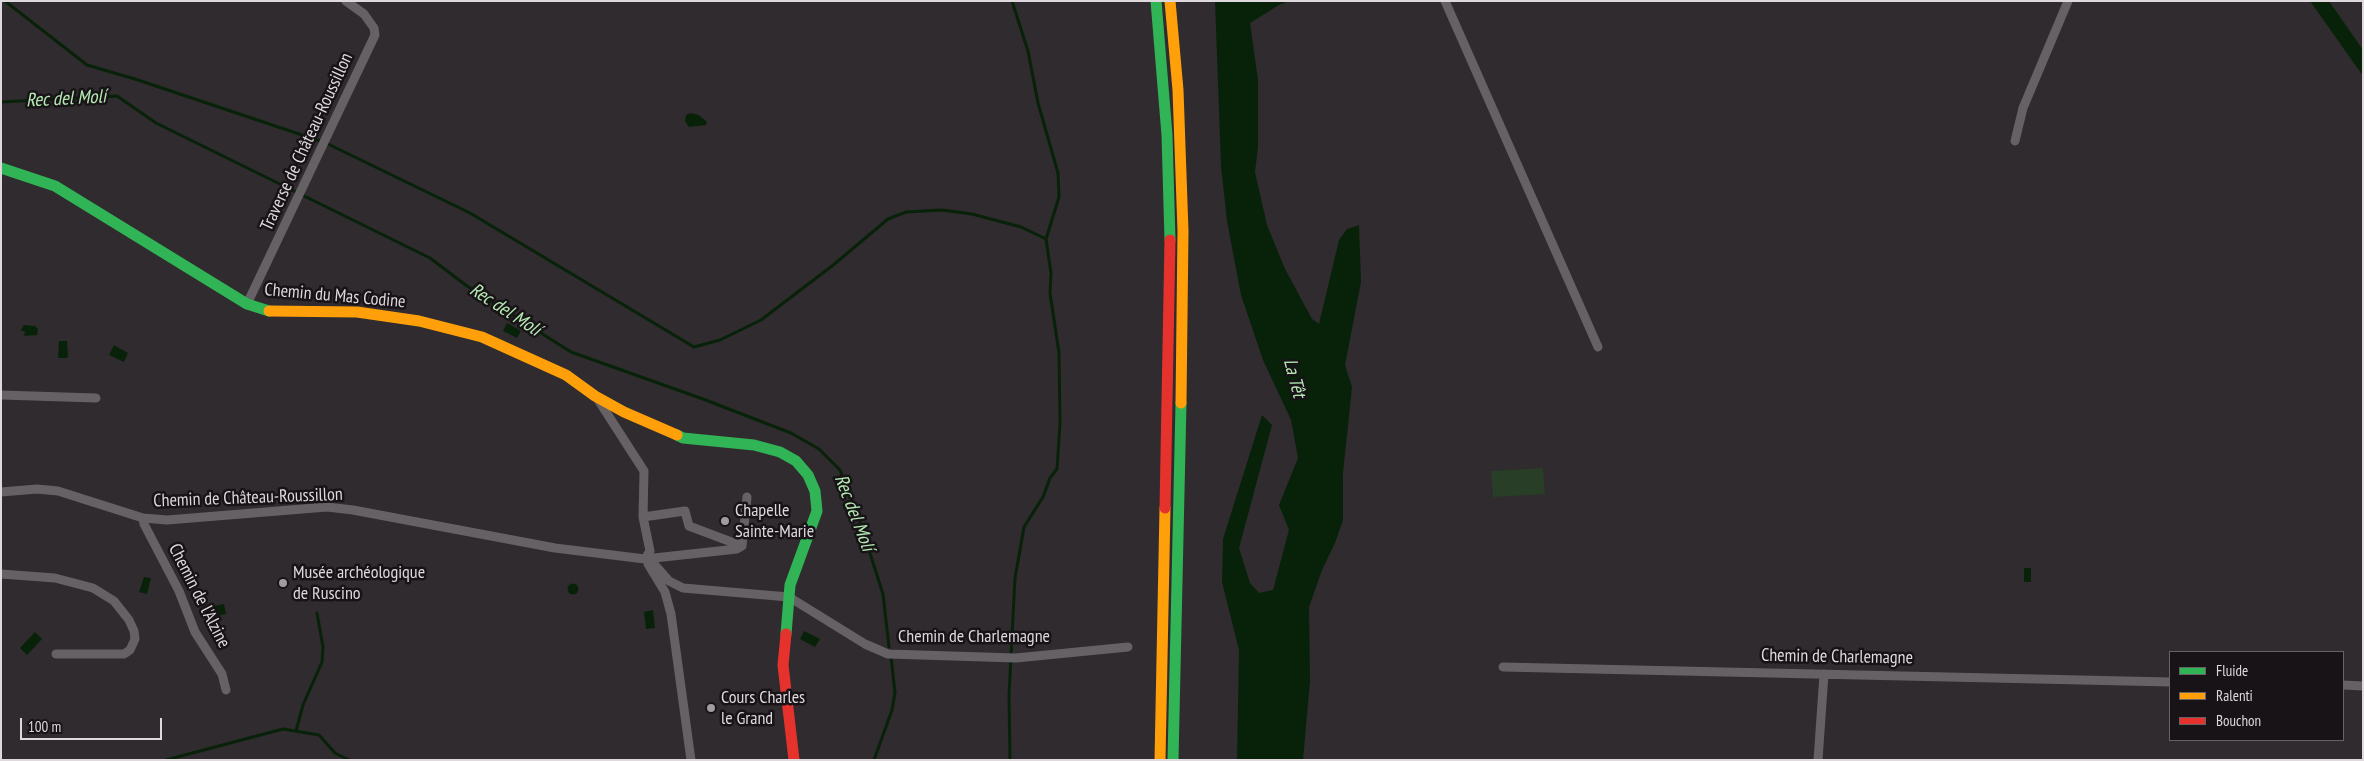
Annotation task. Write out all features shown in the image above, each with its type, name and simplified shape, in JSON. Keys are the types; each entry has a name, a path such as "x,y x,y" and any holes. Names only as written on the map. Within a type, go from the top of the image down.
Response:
{"main road":[{"path":"1156,1 1167,135 1170,247 1160,760"},
{"path":"1170,1 1179,110 1183,231 1173,760"},
{"name":"Chemin du Mas Codine","path":"1,168 55,186 247,304 264,311 357,312 419,321 482,337 566,375 595,396 624,412 683,438 754,445 780,452 796,461 808,475 815,491 817,510 797,562 790,585 789,597"},
{"path":"789,597 783,665 794,760"}],"street":[{"name":"Traverse de Château-Roussillon","path":"247,304 304,188 375,35 374,28 364,14 346,1"},
{"path":"1445,1 1598,348"},
{"path":"2015,141 2023,108 2068,1"},
{"path":"1,396 96,398"},
{"path":"595,396 644,471 643,517 650,551 645,559"},
{"name":"Chemin de Château-Roussillon","path":"1,492 37,489 58,491 143,518 167,520 327,508 362,512 555,548 645,559 737,549 742,546"},
{"path":"643,517 685,511 688,526 742,546 747,497"},
{"name":"Chemin de l'Alzine","path":"143,518 144,524 179,590 195,632 222,674 226,690"},
{"path":"645,559 654,564 670,581 683,588 789,597"},
{"path":"645,559 664,592 671,614 690,760"},
{"path":"1,574 55,578 93,588 114,601 129,620 134,631 134,639 130,650 124,654 56,654"},
{"name":"Chemin de Charlemagne","path":"789,597 865,644 891,654 1008,658 1128,647"},
{"name":"Chemin de Charlemagne","path":"1503,667 2169,682"},
{"path":"1818,760 1824,674"},
{"path":"2344,686 2363,686"}],"shaded area":[{"path":"1543,468 1545,494 1493,497 1491,471"}],"water":[{"name":"La Têt","path":"1215,1 1290,1 1279,5 1250,23 1258,80 1258,147 1255,172 1267,225 1285,269 1312,319 1319,324 1339,240 1347,229 1359,225 1361,282 1345,365 1352,387 1343,473 1343,520 1309,607 1310,681 1303,760 1237,760 1239,650 1222,582 1223,539 1262,415 1272,425 1239,548 1250,583 1259,593 1273,590 1289,530 1279,505 1298,458 1291,420 1263,360 1241,295 1227,221 1221,166"},
{"path":"2310,1 2329,1 2363,50 2363,76"},
{"path":"691,113 699,115 707,122 706,125 689,127 685,121 686,115"},
{"path":"507,323 521,331 517,338 503,331"},
{"path":"24,325 35,326 38,329 37,335 24,336 25,332 21,330"},
{"path":"59,341 67,341 68,357 66,358 58,358"},
{"path":"114,345 128,353 124,362 109,355"},
{"path":"2024,568 2031,568 2031,582 2024,582"},
{"path":"144,577 151,578 147,594 139,592"},
{"path":"573,583 579,589 573,595 567,589"},
{"path":"224,604 226,614 207,618 206,608"},
{"path":"653,610 655,628 646,629 644,612"},
{"path":"804,631 820,639 815,647 800,639"},
{"path":"35,632 42,639 27,655 20,648"}],"waterway":[{"path":"5,1 87,65 135,79 320,141"},
{"path":"1010,760 1009,695 1015,578 1024,527 1043,497 1050,478 1057,469 1060,423 1059,353 1050,293 1051,273 1046,239 1059,197 1058,173 1038,103 1028,51 1012,1"},
{"name":"Rec del Molí","path":"1,102 117,96 156,123 430,258 467,286 571,352 703,399 791,433 819,449 840,470 858,516 883,594 889,647"},
{"path":"328,144 470,213 694,347 720,340 761,320 832,266 888,219 906,212 942,210 972,214 1021,227 1046,239"},
{"path":"296,731 303,705 322,662 323,647 317,613"},
{"name":"Rec del Molí","path":"874,760 892,710 895,693 891,657"},
{"path":"166,760 283,729 319,735 335,753 349,760"}],"traffic: fast":[{"path":"1156,1 1167,135 1170,240"},
{"path":"1,168 55,186 247,304 269,311"},
{"path":"1173,760 1181,403"},
{"path":"677,435 683,438 754,445 780,452 796,461 808,475 815,491 817,511 790,585 786,634"}],"traffic: slow":[{"path":"1170,1 1178,90 1183,231 1181,403"},
{"path":"269,311 357,312 419,321 482,337 566,375 595,396 624,412 677,435"},
{"path":"1160,760 1165,508"}],"traffic: jam":[{"path":"1165,508 1170,240"},
{"path":"786,634 783,665 794,760"}],"place":[{"name":"Chapelle Sainte-Marie","path":"725,521"},
{"name":"Musée archéologique de Ruscino","path":"283,583"},
{"name":"Cours Charles le Grand","path":"711,708"}]}
